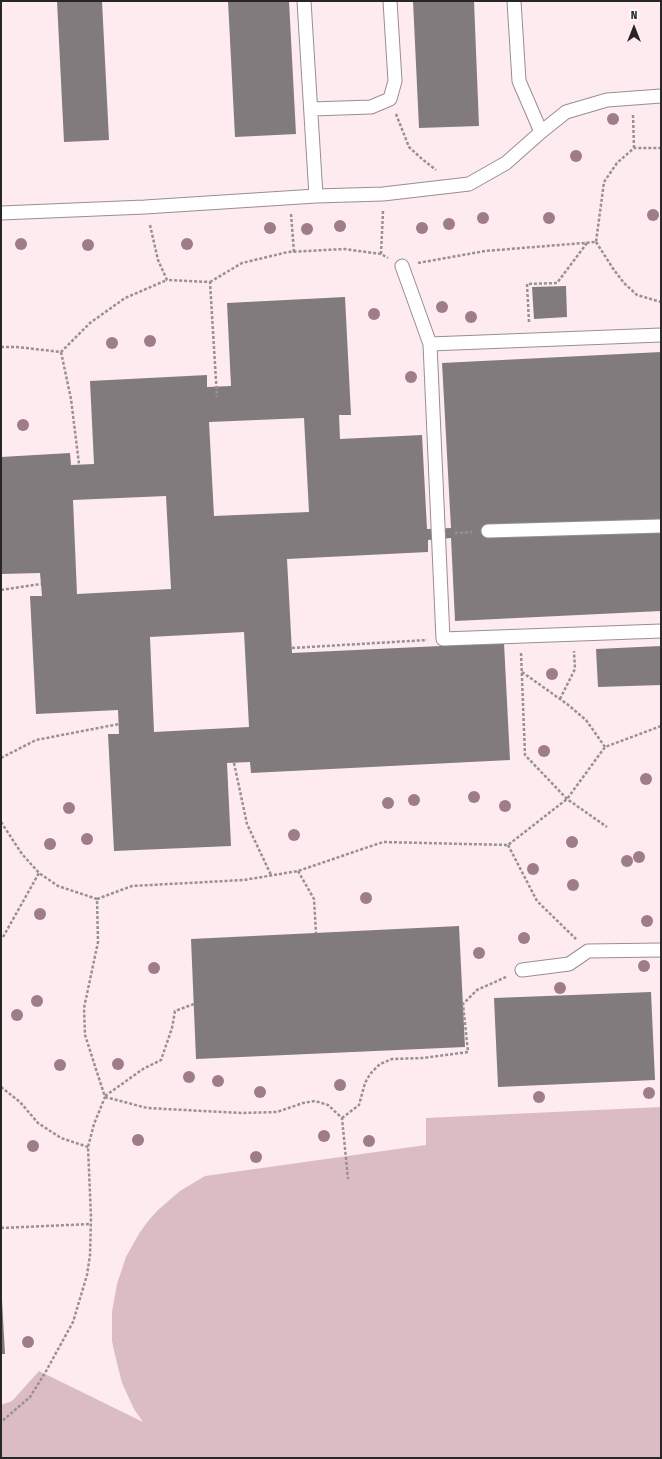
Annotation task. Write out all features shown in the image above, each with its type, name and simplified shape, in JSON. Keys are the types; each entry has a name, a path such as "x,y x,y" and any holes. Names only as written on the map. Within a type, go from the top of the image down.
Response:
{"lane":[{"path":"304,1 312,109 316,196"},
{"path":"312,109 371,106 390,99 396,81 390,1"},
{"path":"514,1 519,81 541,132"},
{"path":"1,213 145,207 316,196 383,194 469,184 506,163 566,112 607,100 661,96"},
{"path":"402,266 430,344 443,639 661,631"},
{"path":"430,344 661,335"},
{"path":"488,531 661,526"},
{"path":"522,970 569,964 588,951 661,950"}],"path":[{"path":"632,97 634,148"},
{"path":"390,99 409,147 436,169 440,187"},
{"path":"661,148 634,148 617,163 604,182 596,242 624,283 637,295 661,302"},
{"path":"381,254 383,194"},
{"path":"290,198 294,252"},
{"path":"145,207 158,260 167,280"},
{"path":"61,352 90,323 125,298 167,280 210,282 242,263 294,252 344,249 381,254 402,266 485,251 596,242"},
{"path":"529,340 527,284 557,283 587,243"},
{"path":"210,282 217,397"},
{"path":"1,347 18,347 61,352"},
{"path":"61,352 71,399 79,464"},
{"path":"439,533 488,531"},
{"path":"1,590 41,584"},
{"path":"560,699 575,669 573,634"},
{"path":"520,636 525,755 567,799 607,827"},
{"path":"292,648 443,639"},
{"path":"522,672 586,720 605,747"},
{"path":"1,758 36,740 119,724"},
{"path":"1,822 22,854 39,873 58,886 97,900 132,886 244,880 298,871 383,842 508,845 567,799 605,747 661,726"},
{"path":"234,763 247,824 271,875"},
{"path":"508,845 537,901 588,951"},
{"path":"298,871 314,899 316,933"},
{"path":"3,937 39,873"},
{"path":"97,900 98,942 84,1008 85,1035 104,1097"},
{"path":"342,1118 359,1105 365,1083 370,1074 380,1064 392,1058 423,1058 468,1052 463,1004 477,990 522,970"},
{"path":"1,1422 30,1397 73,1322 87,1275 90,1255 91,1224 88,1147 94,1124 104,1097 143,1069 161,1060 172,1028 175,1011 194,1004"},
{"path":"1,1087 20,1102 38,1123 61,1138 88,1147"},
{"path":"104,1097 147,1108 241,1113 277,1112 303,1103 315,1102 328,1105 342,1118 348,1179"},
{"path":"1,1228 91,1224"}],"shaded area":[{"path":"1,1 661,1 661,1453 632,1458 158,1458 39,1371 12,1401 1,1405"},
{"path":"661,1107 661,1458 1,1458 1,1405 12,1401 39,1371 143,1422 134,1409 122,1383 112,1341 112,1312 117,1284 126,1257 140,1232 149,1220 180,1191 205,1176 426,1145 426,1118"}],"building":[{"path":"57,1 102,1 109,140 64,142"},
{"path":"228,1 289,1 296,134 235,137"},
{"path":"413,1 474,1 479,126 419,128"},
{"path":"566,286 567,317 534,319 532,287"},
{"path":"345,297 351,415 339,415 340,439 422,435 427,529 451,528 442,363 661,352 661,611 455,621 451,538 428,540 428,552 287,559 292,653 504,643 510,760 251,773 250,762 227,763 231,846 114,851 108,734 119,734 118,710 36,714 30,596 42,596 40,573 1,574 1,457 70,453 71,465 94,464 90,381 207,375 207,387 231,386 227,303","holes":["304,418 309,512 214,516 209,422","166,496 171,589 77,594 73,500","244,632 249,727 154,732 150,637"]},
{"path":"661,646 661,685 598,687 596,649"},
{"path":"459,926 465,1047 196,1059 191,939"},
{"path":"651,992 655,1080 498,1087 494,998"},
{"path":"2,1300 5,1354 1,1354"}]}
